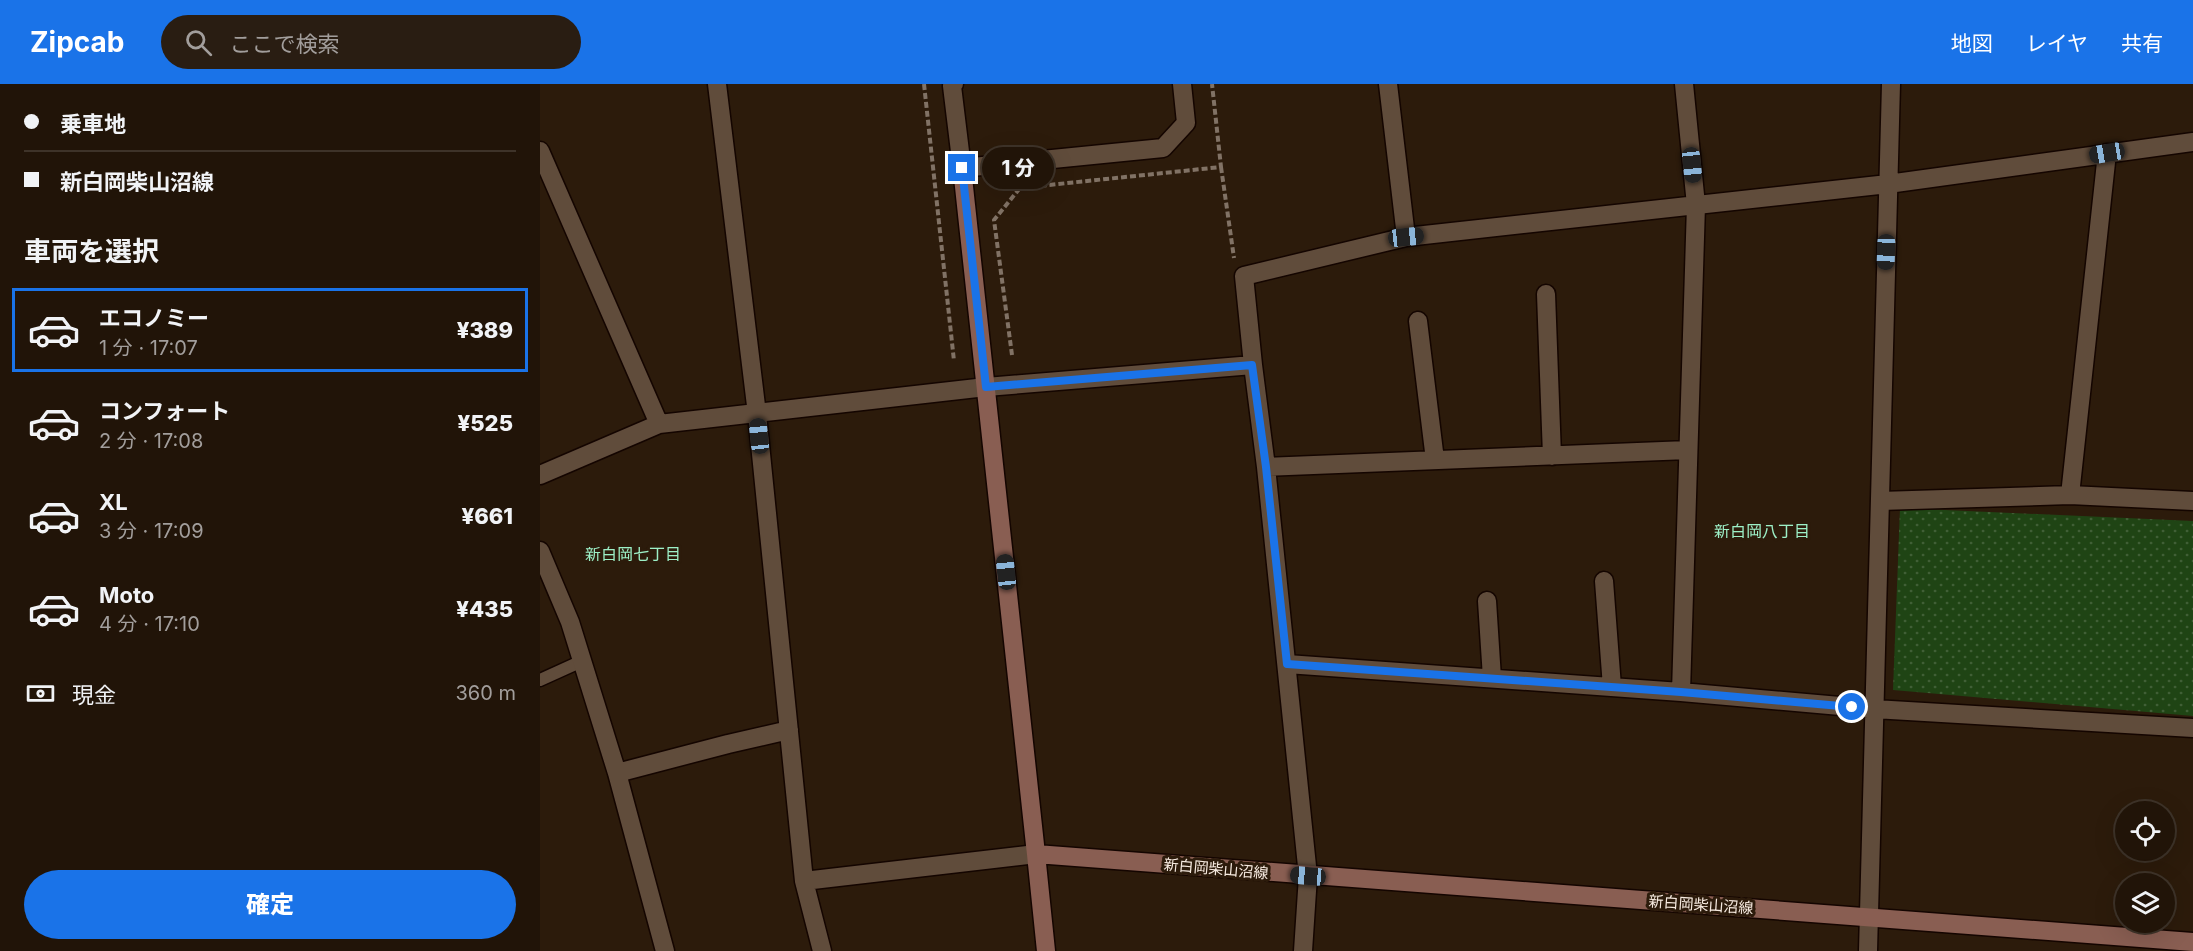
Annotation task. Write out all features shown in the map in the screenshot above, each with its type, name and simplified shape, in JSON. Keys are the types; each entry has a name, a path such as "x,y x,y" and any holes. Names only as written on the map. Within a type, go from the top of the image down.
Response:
{"street":[{"path":"717,84 757,414 804,881 822,951"},
{"path":"954,84 952,86 1046,951"},
{"path":"962,168 1163,148 1186,123 1182,84"},
{"path":"1388,84 1406,237"},
{"path":"1681,692 1695,205 1684,84"},
{"path":"1868,951 1892,84"},
{"path":"1303,951 1308,876 1244,276 1406,237 1888,184 2193,142"},
{"path":"540,151 659,424"},
{"path":"2070,495 2107,153"},
{"path":"1546,294 1552,456"},
{"path":"1418,321 1435,460"},
{"path":"540,474 659,424 986,387 1252,365"},
{"path":"1266,467 1688,450"},
{"path":"1880,501 2070,495 2193,501"},
{"path":"540,551 570,622 617,773 665,951"},
{"path":"1604,581 1611,687"},
{"path":"1487,601 1492,678"},
{"path":"1287,664 1681,692 1874,709 2193,728"},
{"path":"617,773 789,730"},
{"path":"804,881 1036,854"},
{"name":"新白岡柴山沼線","path":"1036,854 2193,942"}],"lane":[{"path":"540,680 582,661"}],"path":[{"path":"924,84 954,361"},
{"path":"1212,84 1234,258 1244,276"},
{"path":"1012,355 994,220 1020,188 1221,167"}],"green space":[{"path":"1900,508 2193,521 2193,716 1893,690"}],"district":[{"name":"新白岡八丁目","path":"1762,531"},
{"name":"新白岡七丁目","path":"633,554"}],"route":[{"path":"962,168 986,387 1252,365 1266,467 1287,664 1681,692 1852,707"}]}
